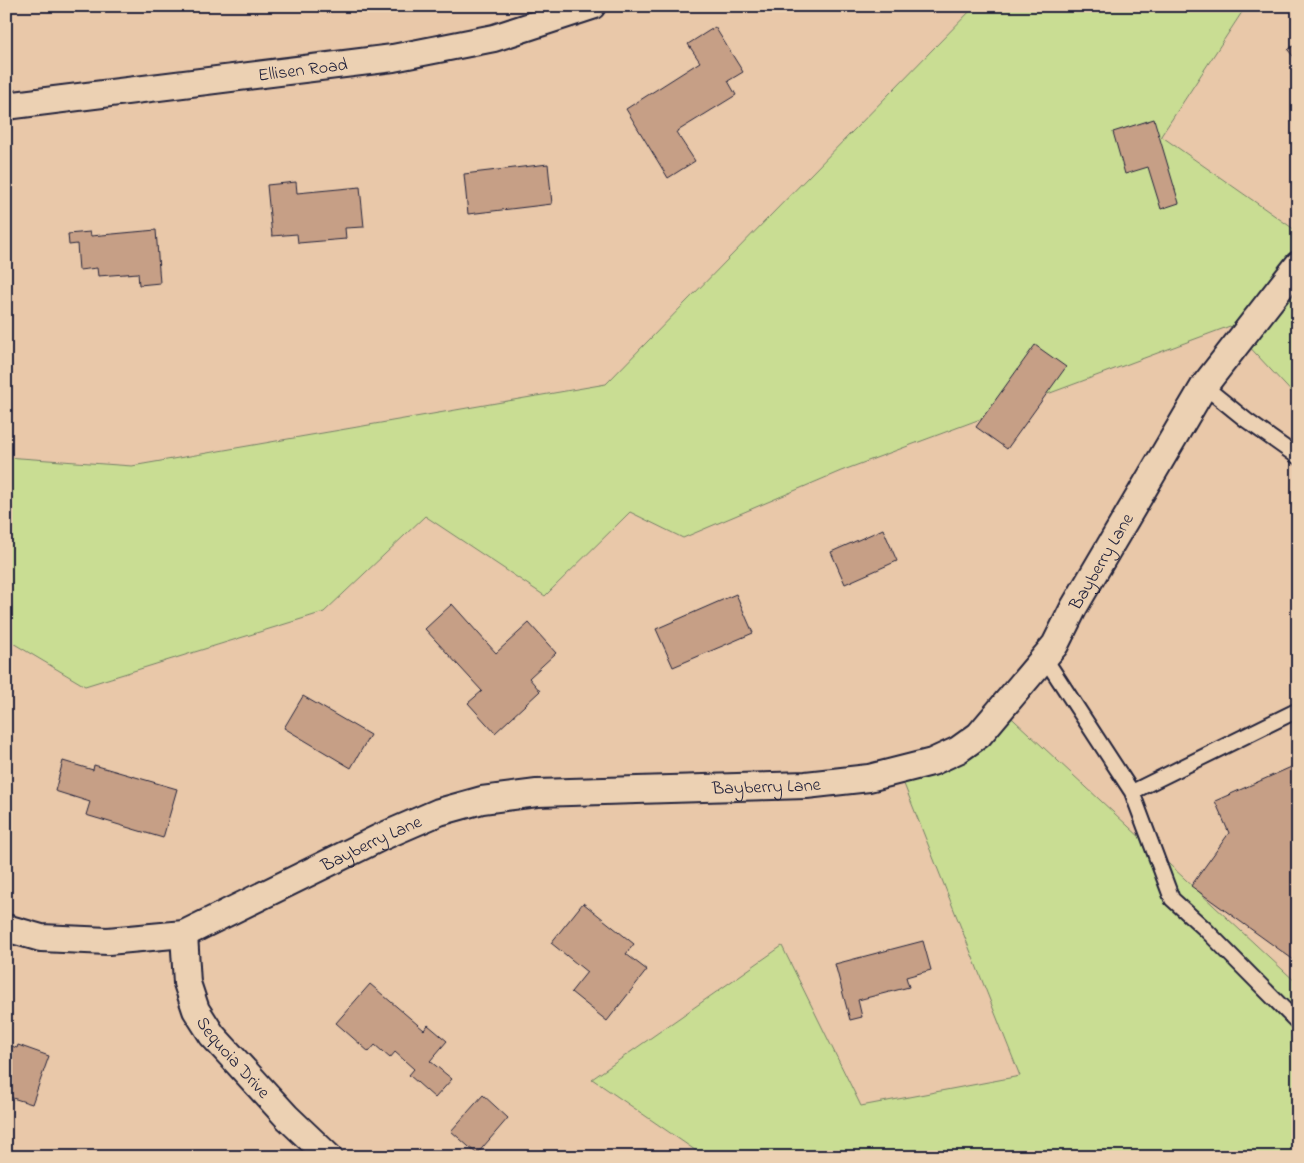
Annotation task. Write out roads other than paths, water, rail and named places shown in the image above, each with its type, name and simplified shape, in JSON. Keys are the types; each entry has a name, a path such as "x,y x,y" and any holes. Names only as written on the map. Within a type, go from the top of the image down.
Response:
{"street":[{"name":"Ellisen Road","path":"6,106 393,58 494,38 592,6"},
{"name":"Bayberry Lane","path":"6,928 41,938 108,942 184,934 380,838 439,812 482,800 537,793 806,785 869,778 932,762 958,750 979,735 1055,645 1074,607 1204,386 1298,265"},
{"name":"Sequoia Drive","path":"184,934 187,983 196,1010 218,1042 286,1117 328,1157"}],"lane":[{"path":"1204,386 1246,420 1298,457"},
{"path":"1044,657 1132,792 1172,899 1204,928 1298,1023"},
{"path":"1132,792 1298,710"}]}
